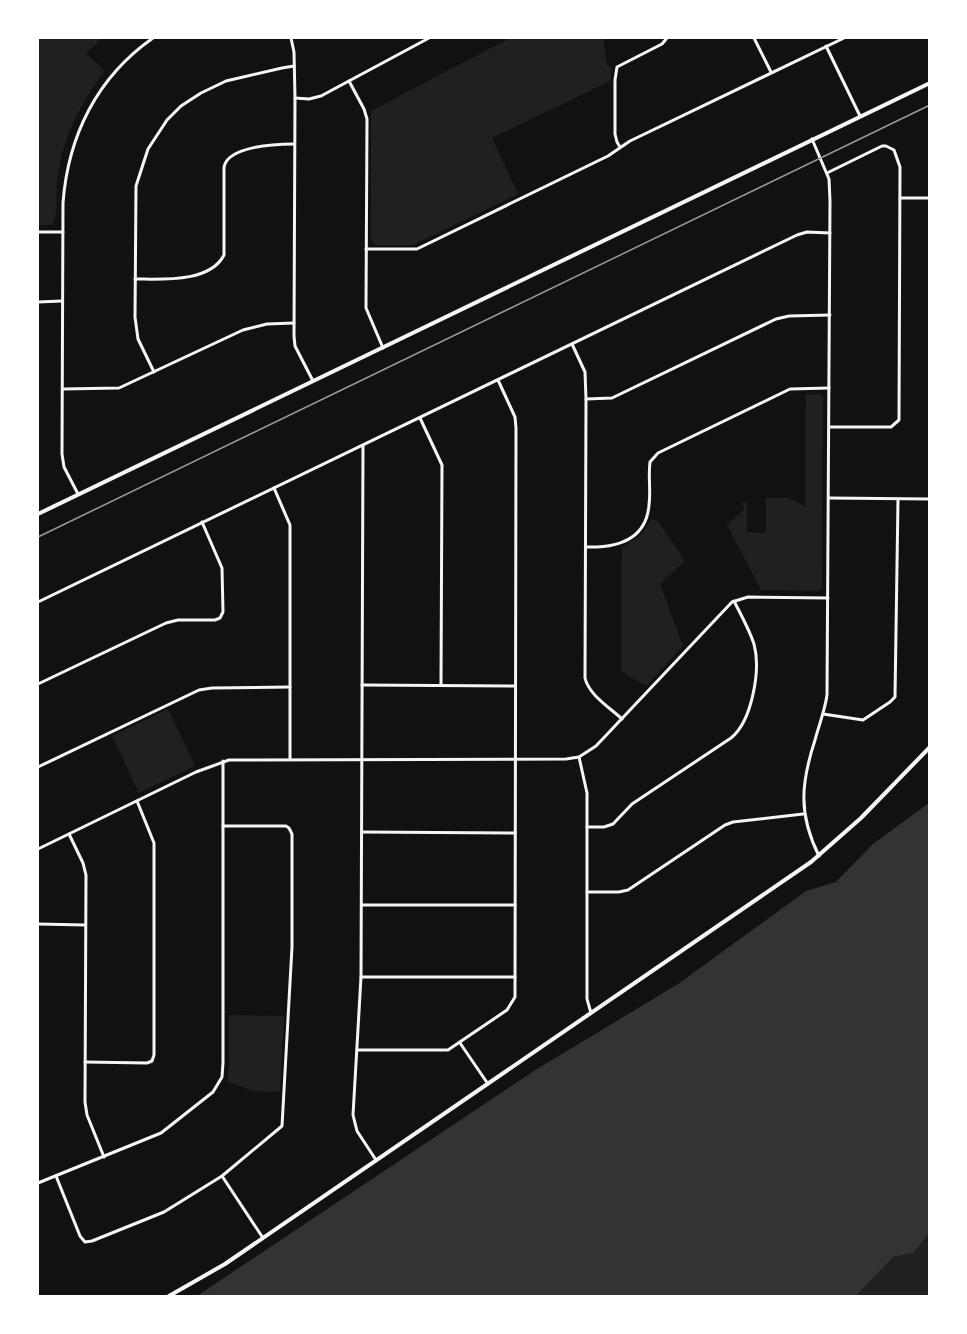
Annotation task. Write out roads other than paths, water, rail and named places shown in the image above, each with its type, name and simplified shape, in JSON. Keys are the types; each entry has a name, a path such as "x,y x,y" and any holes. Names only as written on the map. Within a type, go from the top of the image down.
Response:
{"street":[{"path":"78,495 63,461 62,302 66,172 73,142 82,121 108,80 128,58 153,38"},
{"path":"291,38 295,98 294,323 296,346 313,381"},
{"path":"295,98 315,98 429,38"},
{"path":"620,147 615,134 617,67 662,44 667,38"},
{"path":"754,38 771,72"},
{"path":"366,249 417,249 771,72 844,38"},
{"path":"826,46 860,116"},
{"path":"154,372 140,345 136,328 136,186 144,159 161,128 182,106 210,87 294,66"},
{"path":"349,81 367,119 366,308 383,348"},
{"path":"38,514 930,83"},
{"path":"812,140 827,173 830,194 827,695 805,774 803,814 819,856"},
{"path":"135,279 181,279 197,274 220,262 224,255 224,167 227,159 234,154 267,144 294,144"},
{"path":"827,173 882,146 894,150 899,160 899,420 891,428 829,427"},
{"path":"900,198 930,198"},
{"path":"38,232 63,232"},
{"path":"38,602 796,235 807,232 830,233"},
{"path":"38,302 62,302"},
{"path":"586,399 612,398 779,317 830,315"},
{"path":"63,389 119,388 243,330 267,324 294,323"},
{"path":"572,344 585,372 586,682 592,693 622,718"},
{"path":"357,1050 444,1051 460,1043 510,1007 514,997 516,428 515,417 498,380"},
{"path":"586,547 607,547 620,544 639,529 648,511 650,462 658,453 790,389 829,388"},
{"path":"420,418 442,465 441,685"},
{"path":"363,446 362,905 354,1121 357,1131 376,1160"},
{"path":"274,488 290,525 290,759"},
{"path":"829,498 930,499"},
{"path":"823,714 863,720 895,697 898,499"},
{"path":"38,684 166,623 178,620 220,618 223,612 222,568 202,522"},
{"path":"38,849 223,761 566,759 579,757 596,746 734,601 748,597 828,598"},
{"path":"587,827 604,827 613,824 632,804 731,738 741,727 754,685 756,660 751,638 734,601"},
{"path":"362,686 515,686"},
{"path":"38,765 199,690 290,687"},
{"path":"169,1296 225,1264 819,856 861,818 930,747"},
{"path":"579,757 587,788 587,999 591,1013"},
{"path":"38,1184 161,1133 208,1097 222,1077 223,761"},
{"path":"85,1062 147,1063 152,1061 154,1055 154,843 137,801"},
{"path":"587,892 628,890 729,823 803,814"},
{"path":"56,1176 79,1233 82,1239 88,1242 161,1214 222,1176 278,1131 283,1124 292,923 291,830 281,825 223,826"},
{"path":"362,832 515,832"},
{"path":"69,834 85,869 86,1108 104,1157"},
{"path":"362,905 515,905"},
{"path":"38,924 86,925"},
{"path":"361,977 515,977"},
{"path":"460,1043 489,1084"},
{"path":"222,1176 263,1238"}],"railway":[{"path":"38,537 930,105"}]}
